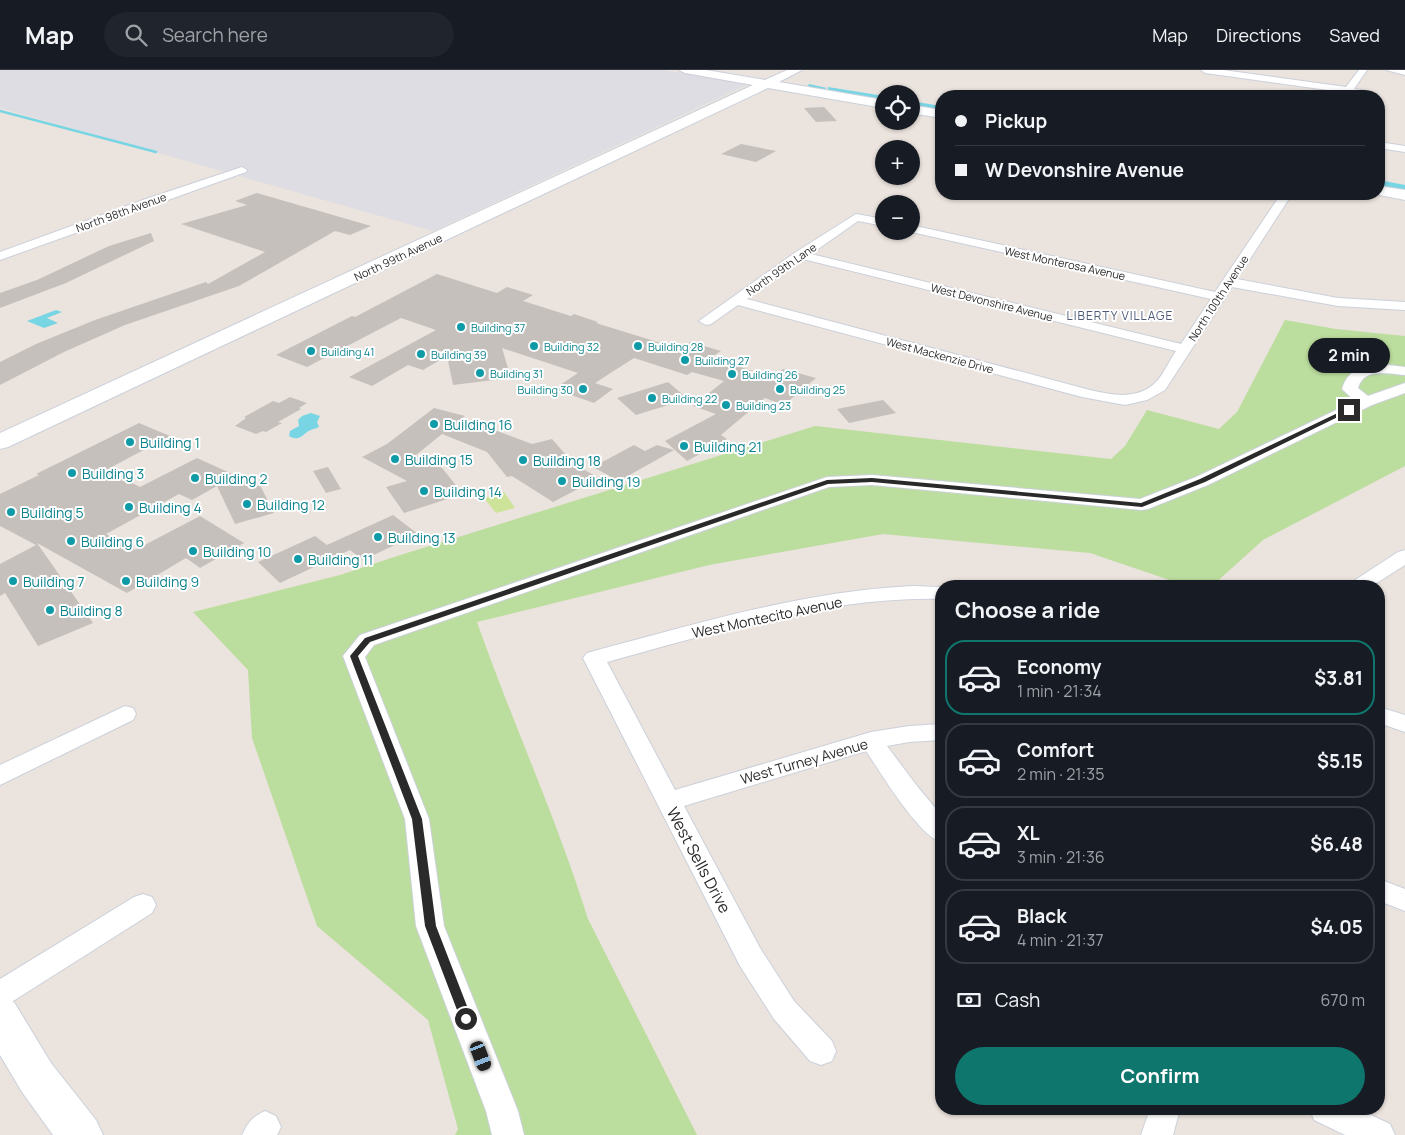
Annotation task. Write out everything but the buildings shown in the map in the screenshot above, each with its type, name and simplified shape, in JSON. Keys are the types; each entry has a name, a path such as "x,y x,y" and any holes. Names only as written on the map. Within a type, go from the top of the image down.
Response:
{"main road":[{"path":"685,70 875,102"},
{"name":"North 99th Avenue","path":"0,442 796,70"},
{"path":"920,110 935,113"},
{"path":"1385,192 1405,195"},
{"path":"0,1016 36,1078 80,1135"}],"street":[{"path":"1210,70 1328,90"},
{"path":"1348,90 1363,70"},
{"path":"1360,90 1372,70"},
{"path":"1390,70 1405,72"},
{"path":"1385,146 1405,148 1399,160"},
{"name":"North 98th Avenue","path":"0,256 147,202 242,170"},
{"name":"North 100th Avenue","path":"1146,397 1160,387 1282,200"},
{"name":"North 99th Lane","path":"706,321 856,216 875,221"},
{"name":"West Monterosa Avenue","path":"920,231 1219,297"},
{"name":"West Devonshire Avenue","path":"800,255 1184,349"},
{"path":"1229,282 1338,302 1405,306"},
{"name":"West Mackenzie Drive","path":"736,300 1087,394 1114,400 1146,397"},
{"path":"1366,402 1350,389 1351,381 1360,372 1378,368 1405,371"},
{"path":"508,1135 502,1111 430,926 417,819 354,656 368,640 827,482 872,480 1142,505 1202,481 1366,402 1405,388"},
{"path":"1368,580 1405,556"},
{"name":"West Montecito Avenue","path":"594,658 718,625 803,607 896,592 935,593"},
{"name":"West Sells Drive","path":"594,658 750,957 784,1010 821,1051"},
{"path":"0,776 125,714"},
{"path":"1385,717 1405,724"},
{"name":"West Turney Avenue","path":"668,801 871,741 910,734 935,732"},
{"path":"871,741 908,793 935,825"},
{"path":"1385,892 1405,900"},
{"path":"0,994 143,905"},
{"path":"1157,1135 1163,1115"},
{"path":"1338,1115 1380,1135"}],"shaded area":[{"path":"0,70 664,70 749,84 433,231 0,108"}],"green space":[{"path":"1285,320 1336,329 1405,336 1405,466 1263,540 1219,580 1169,580 1090,553 883,534 709,565 477,622 562,844 588,919 697,1135 455,1135 458,1129 428,1020 317,926 252,738 248,670 193,612 340,575 815,426 1111,459 1125,446 1147,410 1219,429 1237,412"},
{"path":"504,492 515,508 496,513 484,498"}],"water":[{"path":"56,310 62,312 47,318 58,323 44,328 27,321"},
{"path":"311,413 320,416 317,422 319,427 308,431 299,438 289,436 290,431 299,426 298,420 302,416"}],"waterway":[{"path":"812,86 823,88"},
{"path":"831,89 875,96"},
{"path":"920,104 935,107"},
{"path":"0,111 156,152"},
{"path":"1385,184 1405,188"}],"place":[{"name":"Building 37","path":"461,327"},
{"name":"Building 32","path":"534,346"},
{"name":"Building 28","path":"638,346"},
{"name":"Building 41","path":"311,351"},
{"name":"Building 39","path":"421,354"},
{"name":"Building 27","path":"685,360"},
{"name":"Building 31","path":"480,373"},
{"name":"Building 26","path":"732,374"},
{"name":"Building 30","path":"583,389"},
{"name":"Building 25","path":"780,389"},
{"name":"Building 22","path":"652,398"},
{"name":"Building 23","path":"726,405"},
{"name":"Building 16","path":"434,424"},
{"name":"Building 1","path":"130,442"},
{"name":"Building 21","path":"684,446"},
{"name":"Building 15","path":"395,459"},
{"name":"Building 18","path":"523,460"},
{"name":"Building 3","path":"72,473"},
{"name":"Building 2","path":"195,478"},
{"name":"Building 19","path":"562,481"},
{"name":"Building 14","path":"424,491"},
{"name":"Building 12","path":"247,504"},
{"name":"Building 4","path":"129,507"},
{"name":"Building 5","path":"11,512"},
{"name":"Building 13","path":"378,537"},
{"name":"Building 6","path":"71,541"},
{"name":"Building 10","path":"193,551"},
{"name":"Building 11","path":"298,559"},
{"name":"Building 7","path":"13,581"},
{"name":"Building 9","path":"126,581"},
{"name":"Building 8","path":"50,610"}],"district":[{"name":"LIBERTY VILLAGE","path":"1120,315"}],"route":[{"path":"466,1019 430,926 417,819 354,656 368,640 827,482 872,480 1142,505 1202,481 1349,410"}]}
